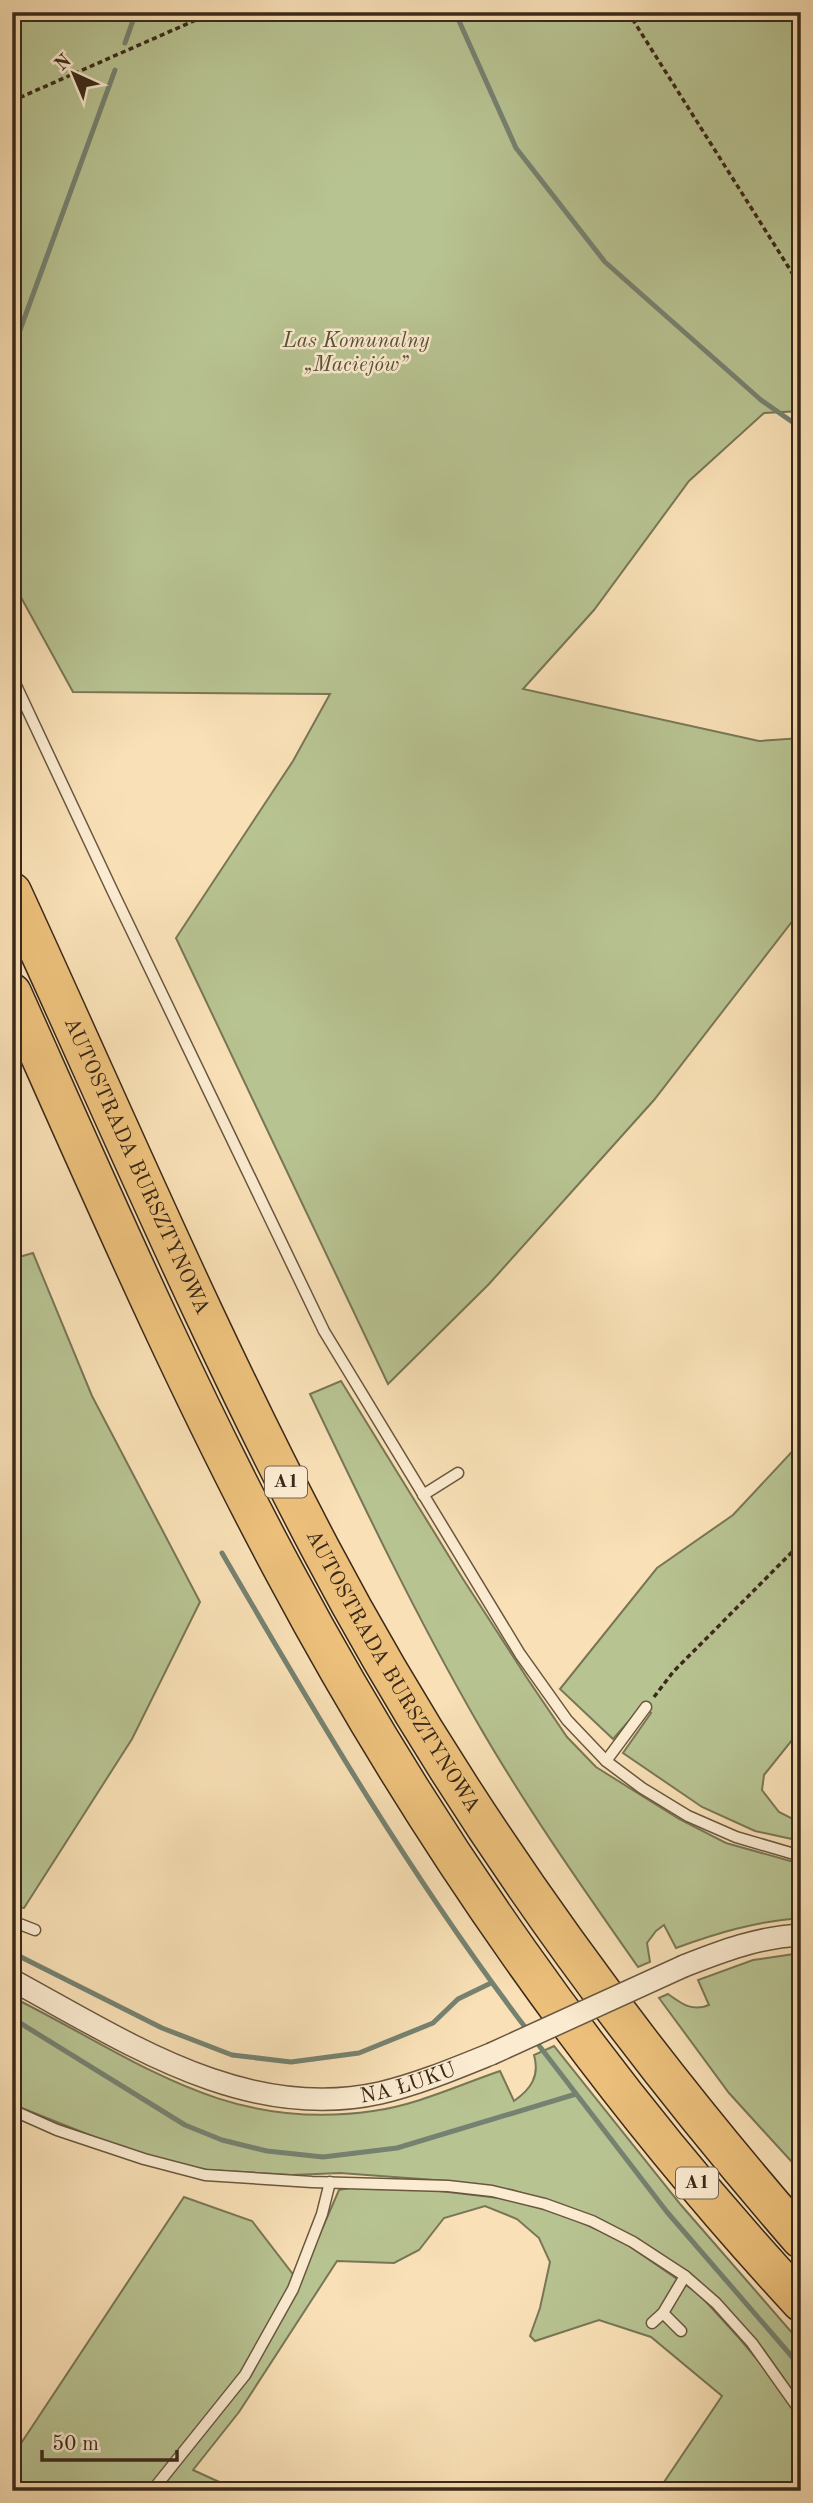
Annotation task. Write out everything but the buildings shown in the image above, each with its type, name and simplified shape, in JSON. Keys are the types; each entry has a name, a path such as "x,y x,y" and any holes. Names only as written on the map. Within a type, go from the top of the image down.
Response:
{"highway":[{"name":"AUTOSTRADA BURSZTYNOWA","path":"12,892 256,1424 379,1656 444,1763 524,1884 632,2033 731,2158 801,2239"},
{"name":"AUTOSTRADA BURSZTYNOWA","path":"12,993 220,1446 284,1572 395,1764 491,1913 597,2059 702,2189 801,2302"}],"street":[{"name":"NA ŁUKU","path":"12,1980 158,2059 214,2081 268,2095 322,2098 379,2093 444,2073 684,1966 738,1945 760,1939 801,1936"}],"lane":[{"path":"12,677 324,1331 520,1654 567,1720 606,1761 642,1788 688,1816 736,1837 801,1856"},
{"path":"423,1495 458,1473"},
{"path":"606,1761 646,1707"},
{"path":"12,1926 17,1923 35,1930"},
{"path":"12,2110 57,2130 144,2160 205,2175 448,2186 492,2191 545,2204 592,2221 633,2242 685,2276 716,2302 752,2343 801,2412"},
{"path":"152,2491 245,2375 293,2289 322,2214 330,2182"},
{"path":"652,2323 663,2313 685,2276"},
{"path":"663,2313 681,2331"}],"path":[{"path":"12,102 214,12"},
{"path":"628,12 801,287"},
{"path":"646,1707 673,1672 801,1543"}],"green space":[{"name":"Las Komunalny „Maciejów”","path":"12,12 801,12 801,411 764,413 689,481 594,610 523,689 759,741 801,738 801,910 654,1100 489,1284 388,1384 176,938 293,761 330,694 73,692 12,581"},
{"path":"33,1253 92,1396 200,1602 132,1739 24,1908 12,1906 12,1259"},
{"path":"341,1381 463,1579 567,1737 596,1767 679,1819 726,1843 801,1864 801,1918 737,1928 676,1948 664,1925 647,1943 650,1962 638,1967 496,1754 454,1682 390,1560 310,1394"},
{"path":"801,1442 801,1729 764,1775 762,1790 779,1812 801,1823 801,1841 755,1831 702,1807 623,1753 651,1713 642,1706 613,1739 560,1689 657,1568 733,1515"},
{"path":"801,1953 801,2172 729,2093 659,1998 668,1994 687,2006 703,2007 709,2005 698,1980 753,1960"},
{"path":"12,1997 184,2086 226,2101 271,2111 320,2115 373,2111 422,2099 500,2071 514,2101 533,2081 536,2069 534,2055 554,2046 681,2205 801,2343 801,2403 760,2345 708,2291 575,2210 512,2190 448,2181 340,2173 292,2175 208,2170 168,2162 112,2144 14,2105"},
{"path":"354,2187 431,2190 516,2200 571,2218 619,2239 699,2294 779,2386 801,2420 801,2491 658,2491 722,2396 651,2337 599,2320 535,2341 530,2336 540,2308 550,2262 539,2238 517,2219 485,2206 444,2218 419,2250 394,2263 337,2261 239,2412 193,2470 239,2491 12,2491 12,2457 184,2197 252,2221 299,2282 339,2190"}],"waterway":[{"path":"125,43 136,12"},
{"path":"455,12 516,148 605,262 761,400 801,428"},
{"path":"12,352 115,70"},
{"path":"222,1553 330,1736 406,1857 528,2031"},
{"path":"13,1953 162,2028 232,2055 291,2062 359,2053 433,2023 458,1999 491,1983"},
{"path":"12,2018 185,2125 222,2140 267,2151 323,2157 397,2148 576,2094"},
{"path":"534,2039 667,2212 801,2367"}]}
